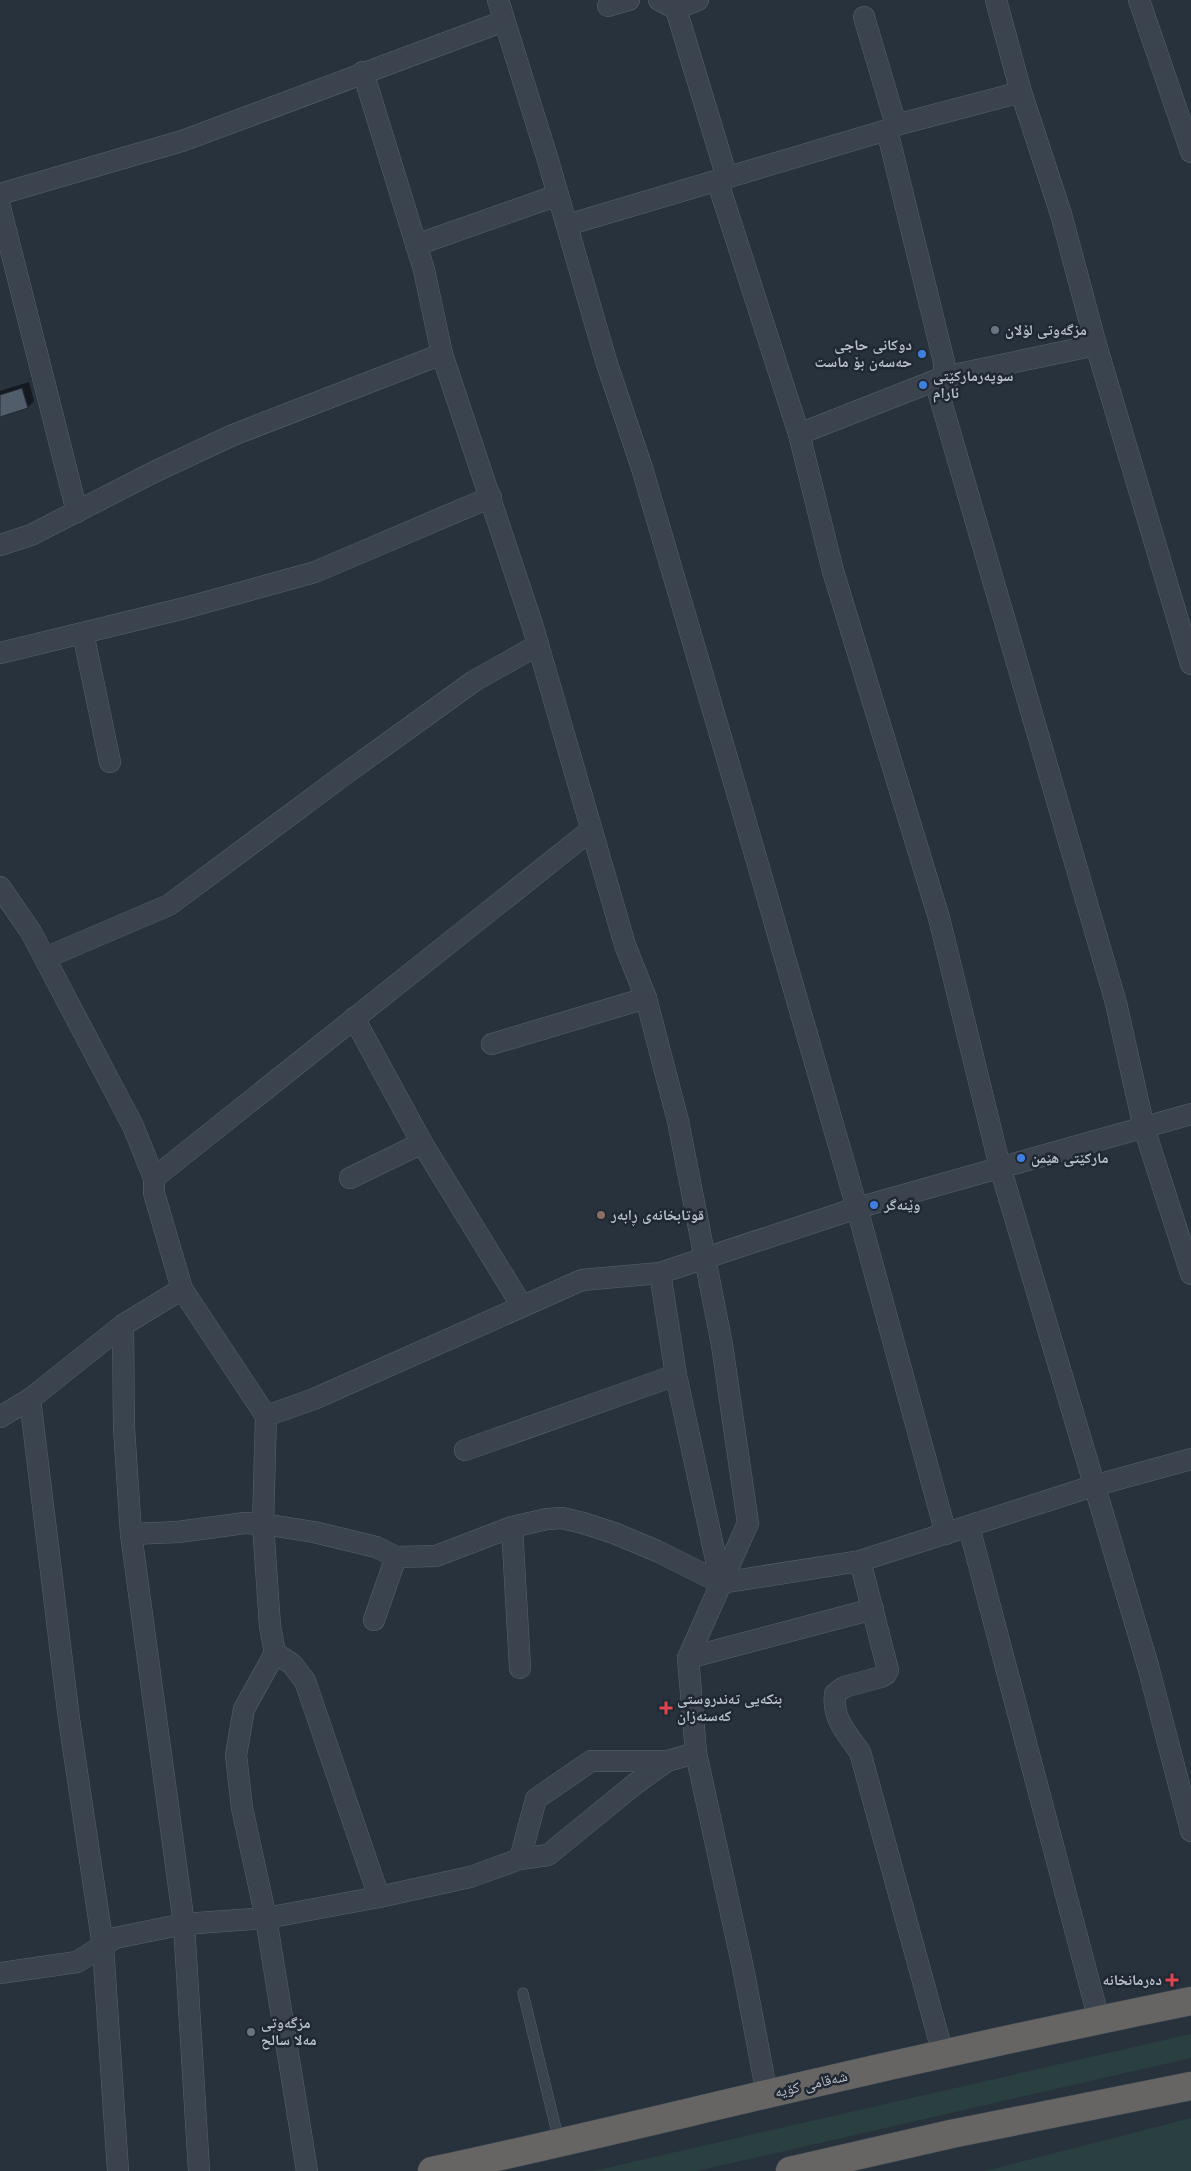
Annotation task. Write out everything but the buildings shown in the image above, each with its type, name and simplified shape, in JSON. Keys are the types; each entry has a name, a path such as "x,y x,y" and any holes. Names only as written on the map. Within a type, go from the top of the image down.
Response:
{"highway":[{"name":"شەقامی کۆیە","path":"432,2171 560,2144 943,2054 1191,2001"},
{"path":"790,2171 951,2134 1191,2086"}],"street":[{"path":"498,0 567,225 607,364 642,468 857,1208 946,1534"},
{"path":"608,6 629,0"},
{"path":"698,0 668,4 725,171 720,189 799,434 833,571 939,918 1000,1167 1093,1486 1148,1666 1191,1831"},
{"path":"996,0 1021,92 1060,214 1096,345 1191,664"},
{"path":"1139,0 1191,152"},
{"path":"864,16 944,362 944,377 938,391 1116,1003 1144,1128 1191,1274"},
{"path":"0,194 182,142 363,72 504,21"},
{"path":"363,72 424,270 442,354 491,497 538,645 626,945 646,998 678,1121 722,1345 748,1523 688,1658 696,1753 743,1968 767,2094"},
{"path":"567,225 891,127 1021,92"},
{"path":"416,245 558,195"},
{"path":"0,207 77,512"},
{"path":"799,434 944,377 1096,345"},
{"path":"0,545 31,535 154,472 233,435 442,354"},
{"path":"0,653 185,608 316,572 491,497"},
{"path":"83,633 110,762"},
{"path":"45,958 169,905 340,777 474,681 538,645"},
{"path":"154,1178 592,830"},
{"path":"0,888 31,932 133,1126 154,1178 154,1193 182,1289 266,1416 263,1524 270,1626 275,1652 244,1709 236,1755 242,1808 266,1918 307,2171"},
{"path":"492,1044 646,998"},
{"path":"354,1018 422,1143 522,1306"},
{"path":"266,1416 314,1398 582,1280 660,1273 857,1208 1191,1114"},
{"path":"350,1178 422,1143"},
{"path":"660,1273 676,1376 721,1583"},
{"path":"0,1417 30,1399 123,1325 182,1289"},
{"path":"123,1325 124,1428 131,1534 184,1924 199,2171"},
{"path":"464,1450 676,1376"},
{"path":"30,1399 70,1720 103,1946 118,2171"},
{"path":"131,1534 178,1532 245,1523 263,1524 314,1532 369,1545 396,1557 436,1556 512,1527 547,1519 562,1518 614,1533 658,1551 721,1583 860,1561 1093,1486 1191,1459"},
{"path":"512,1527 520,1668"},
{"path":"969,1527 1099,2020"},
{"path":"374,1620 396,1557"},
{"path":"860,1561 888,1670 886,1674 844,1687 835,1694 834,1705 836,1716 860,1752 943,2054"},
{"path":"688,1658 874,1610"},
{"path":"275,1652 292,1664 305,1681 379,1897"},
{"path":"520,1859 536,1800 591,1761 666,1761 696,1753"},
{"path":"0,1973 77,1962 115,1938 184,1924 266,1918 379,1897 470,1877 520,1859 548,1854 666,1761"}],"lane":[{"path":"523,1993 560,2144"}],"green space":[{"path":"1191,2034 1191,2058 697,2171 593,2171"},
{"path":"1191,2118 1191,2171 985,2171"}],"place":[{"name":"مزگەوتی لۆلان","path":"995,330"},
{"name":"دوکانی حاجی حەسەن بۆ ماست","path":"922,354"},
{"name":"سوپەرمارکێتی ئارام","path":"923,385"},
{"name":"مارکێتی هێمن","path":"1021,1158"},
{"name":"وێنەگر","path":"874,1205"},
{"name":"قوتابخانەی ڕابەر","path":"601,1215"},
{"name":"بنکەیی تەندروستی کەسنەزان","path":"666,1708"},
{"name":"دەرمانخانە","path":"1172,1980"},
{"name":"مزگەوتی مەلا سالح","path":"251,2032"}]}
